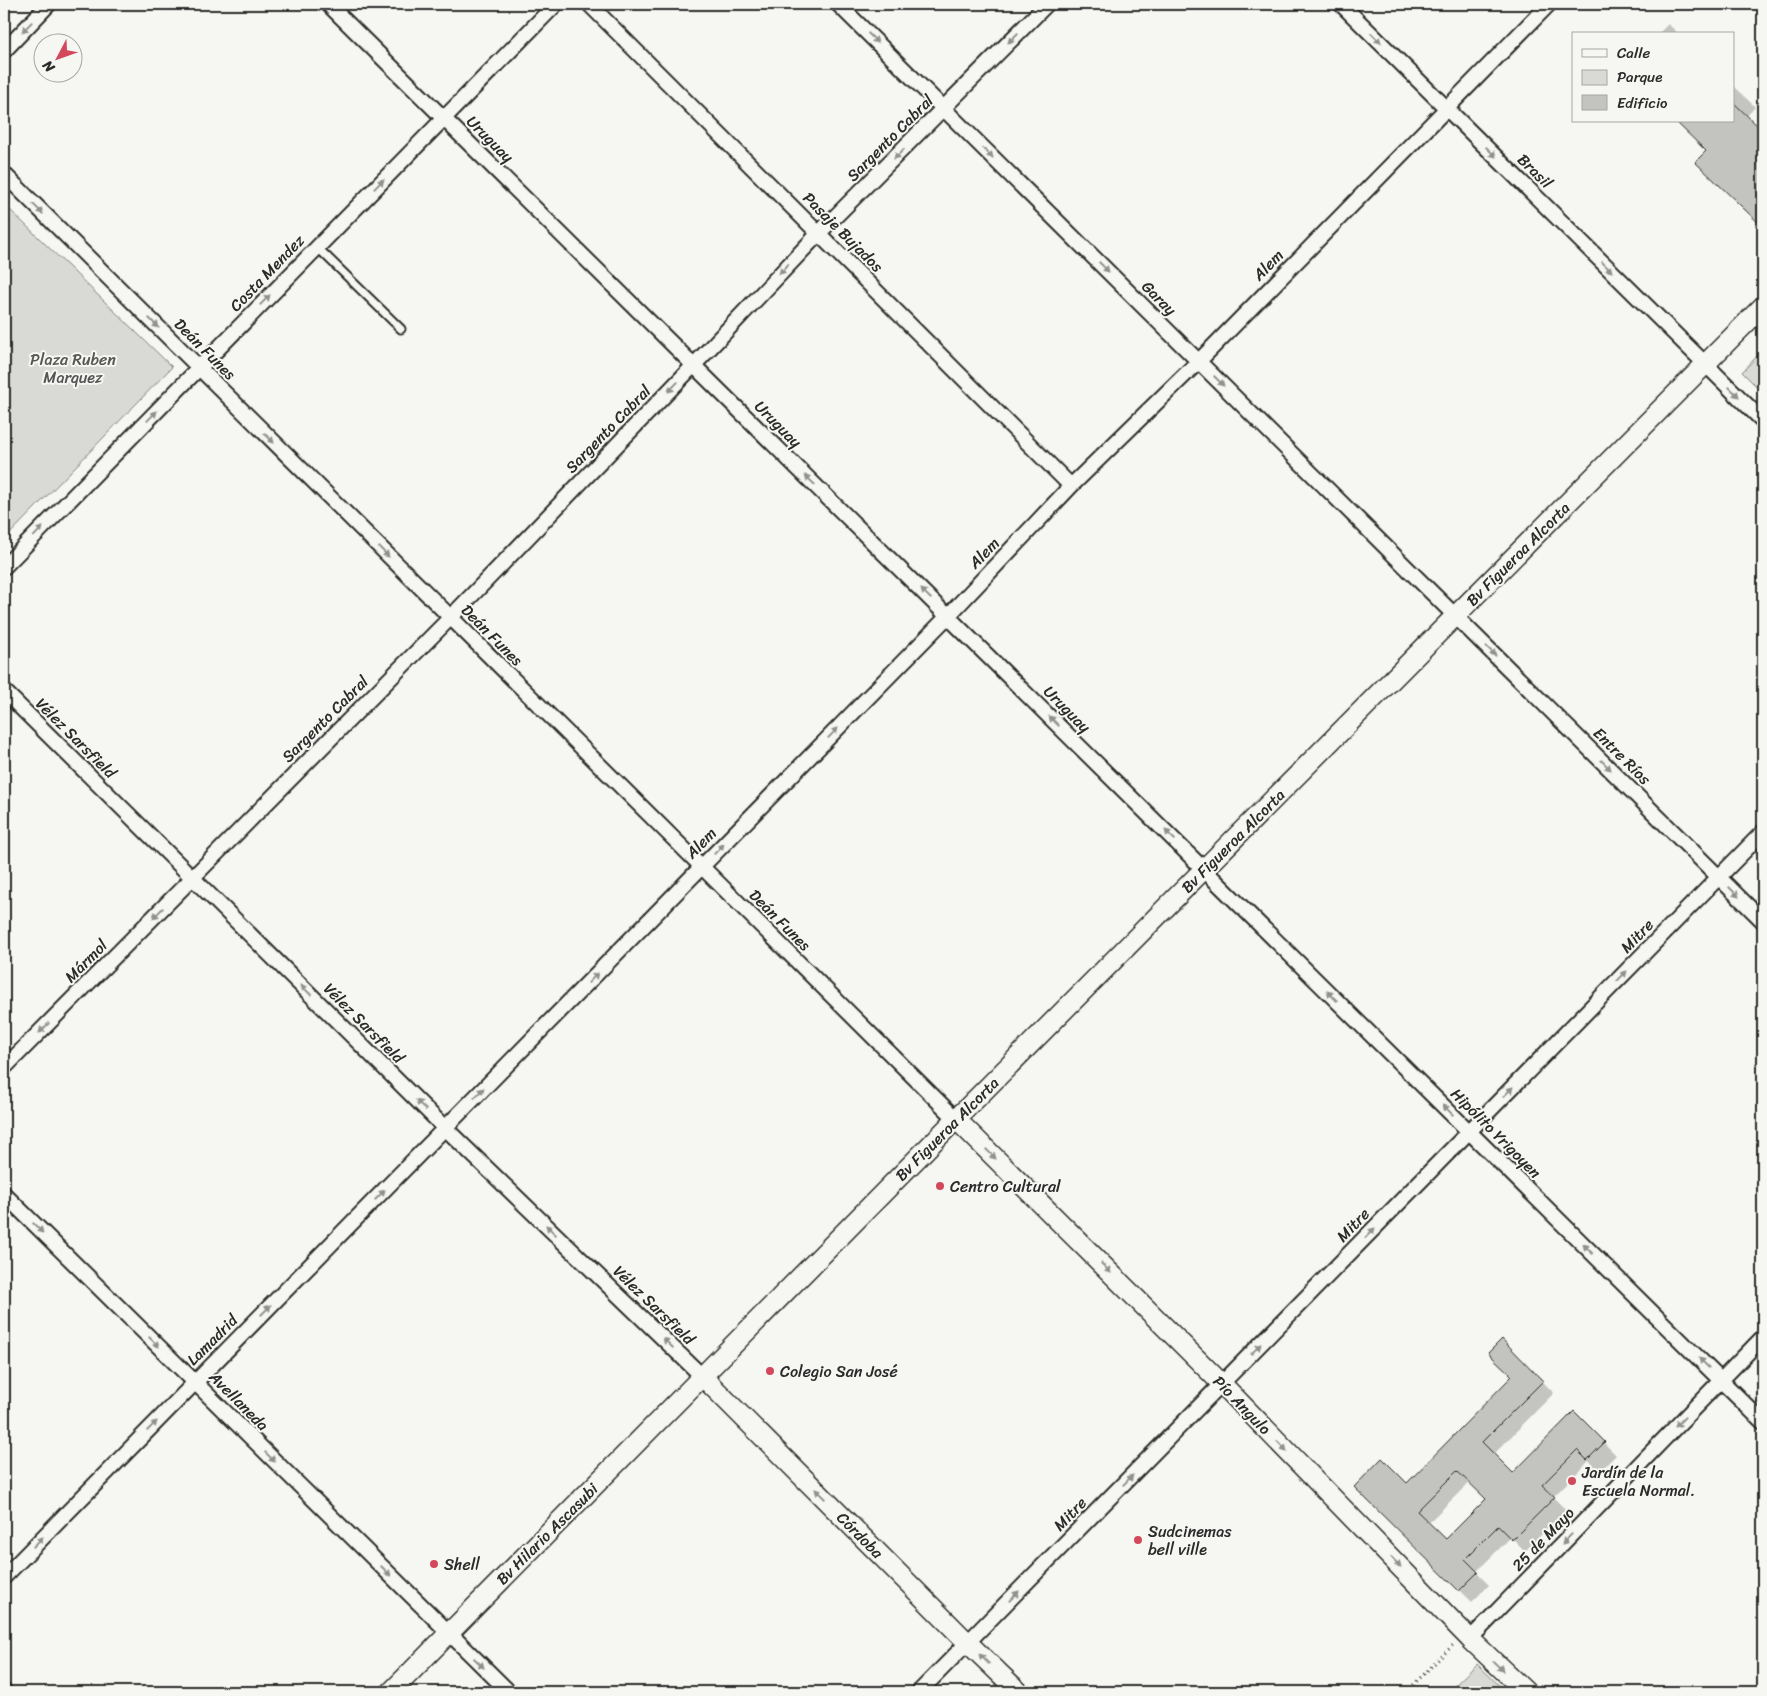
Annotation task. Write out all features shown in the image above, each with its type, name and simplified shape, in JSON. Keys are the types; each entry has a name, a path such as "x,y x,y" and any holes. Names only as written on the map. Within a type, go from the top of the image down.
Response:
{"main road":[{"name":"Bv Figueroa Alcorta","path":"703,1376 1763,306"},
{"name":"Pío Angulo","path":"956,1120 1222,1384 1470,1639 1526,1692"},
{"name":"Bv Hilario Ascasubi","path":"391,1692 703,1376"},
{"name":"Córdoba","path":"703,1376 1019,1692"}],"street":[{"name":"Uruguay","path":"328,4 1204,869"},
{"name":"Costa Mendez","path":"4,567 556,4"},
{"name":"Pasaje Bujados","path":"589,4 1071,486"},
{"name":"Garay","path":"838,4 1456,617"},
{"name":"Sargento Cabral","path":"193,878 450,618 819,233 1047,4"},
{"name":"Brasil","path":"1341,4 1763,421"},
{"name":"Alem","path":"445,1128 948,616 1071,486 1198,361 1549,4"},
{"path":"4,51 46,5"},
{"name":"Deán Funes","path":"4,174 956,1120"},
{"name":"Entre Ríos","path":"1456,617 1763,921"},
{"name":"Vélez Sarsfield","path":"4,691 445,1128 703,1376"},
{"name":"Mitre","path":"919,1692 1763,832"},
{"name":"Hipólito Yrigoyen","path":"1204,869 1763,1422"},
{"name":"Mármol","path":"4,1068 193,878"},
{"name":"Lamadrid","path":"4,1577 445,1128"},
{"name":"Avellaneda","path":"4,1194 510,1692"},
{"name":"25 de Mayo","path":"1470,1639 1763,1337"}],"lane":[{"path":"317,247 401,329"}],"path":[{"path":"1406,1692 1458,1640 1470,1639"}],"green space":[{"name":"Plaza Ruben Marquez","path":"4,204 172,367 4,540"},
{"path":"1763,350 1763,393 1742,372"},
{"path":"1477,1664 1506,1692 1448,1692"}],"building":[{"path":"1734,103 1763,131 1763,227 1695,162 1706,151 1676,122 1734,122"},
{"path":"1502,1339 1543,1381 1482,1442 1513,1473 1574,1411 1605,1442 1587,1460 1577,1450 1542,1485 1555,1497 1512,1540 1498,1526 1465,1559 1478,1572 1459,1591 1354,1487 1382,1458 1407,1483 1512,1376 1488,1353","holes":["1457,1471 1486,1499 1446,1539 1417,1511"]}],"place":[{"name":"Centro Cultural","path":"940,1186"},
{"name":"Colegio San José","path":"770,1371"},
{"name":"Jardín de la Escuela Normal.","path":"1572,1481"},
{"name":"Sudcinemas bell ville","path":"1138,1540"},
{"name":"Shell","path":"434,1564"}]}
